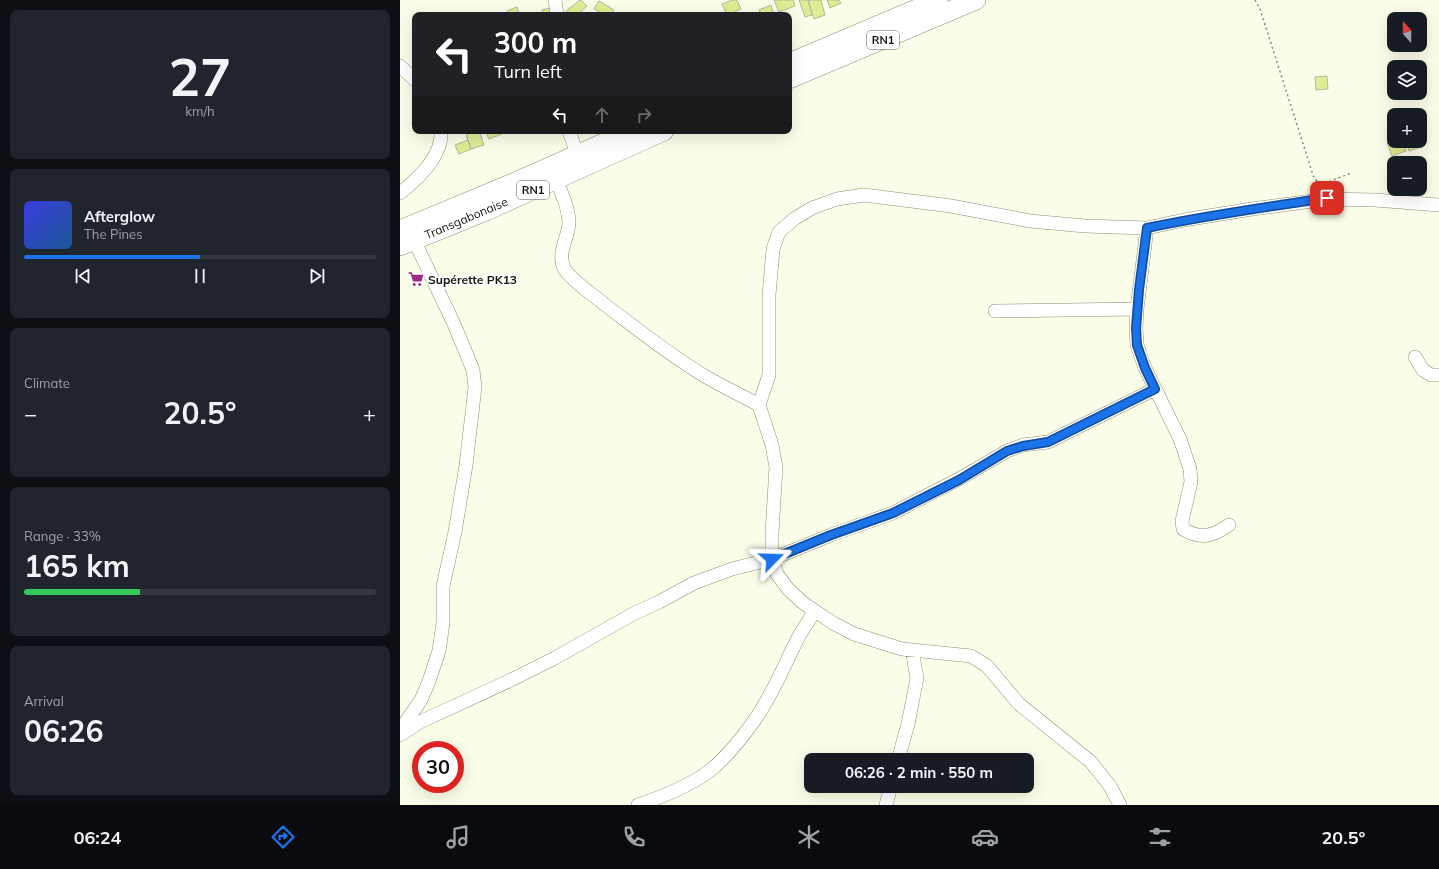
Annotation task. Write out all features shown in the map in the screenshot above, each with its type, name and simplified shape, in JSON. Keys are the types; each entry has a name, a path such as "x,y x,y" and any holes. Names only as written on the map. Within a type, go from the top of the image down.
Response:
{"highway":[{"name":"RN1","path":"792,62 938,0"},
{"name":"RN1","path":"792,78 976,0"},
{"name":"Transgabonaise","path":"405,239 513,183 624,134"},
{"name":"Transgabonaise","path":"405,239 486,211 657,134"}],"street":[{"path":"555,0 557,12"},
{"path":"400,66 412,77"},
{"path":"400,193 427,167 437,154 441,134"},
{"path":"570,134 577,154"},
{"path":"556,179 566,205 569,221 562,248 562,258 565,270 578,284 651,340 703,375 759,405"},
{"path":"1120,805 1110,786 1091,762 1019,704 987,666 971,656 902,649 854,634 833,623 802,602 788,589 777,574 772,559 776,467 772,445 759,405 769,375 769,295 772,249 779,232 794,219 812,208 837,199 864,196 952,206 1030,221 1085,226 1147,228 1184,220 1327,198 1439,205"},
{"path":"1147,228 1137,309 1137,345 1145,368 1180,439 1190,469 1191,482 1182,521 1184,530 1199,536 1219,532 1229,524"},
{"path":"400,730 421,700 429,682 439,651 443,623 443,586 455,532 466,465 475,387 472,370 454,324 405,239"},
{"path":"995,311 1137,309"},
{"path":"1415,356 1423,370 1431,375 1439,374"},
{"path":"400,735 420,722 555,658 626,618 694,583 732,570 772,559 831,535 893,513 959,480 1007,451 1023,446 1048,442 1155,389"},
{"path":"638,805 669,794 690,783 708,772 720,761 743,735 767,701 798,638 815,611"},
{"path":"900,753 908,724 917,678 912,650"},
{"path":"886,805 889,793"}],"path":[{"path":"1255,0 1260,9 1314,178 1322,183 1326,183 1351,173"}],"building":[{"path":"580,0 587,6 580,12 566,11"},
{"path":"732,0 737,0 741,9 734,12 726,12 722,4"},
{"path":"774,0 793,0 795,6 779,12"},
{"path":"799,0 808,0 812,15 805,17"},
{"path":"808,0 821,0 825,15 814,19"},
{"path":"827,0 839,0 841,3 830,8"},
{"path":"599,1 614,10 612,12 599,12 594,9"},
{"path":"771,5 773,12 760,12 759,10"},
{"path":"517,7 518,12 508,12"},
{"path":"550,8 551,12 542,12 542,10"},
{"path":"1327,76 1328,89 1316,90 1315,77"},
{"path":"480,134 484,145 471,149 466,135"},
{"path":"486,134 502,134 489,139"},
{"path":"468,140 471,149 459,154 455,145"},
{"path":"1389,148 1405,148 1406,151 1392,156"},
{"path":"1408,148 1418,148 1409,151"}],"place":[{"name":"Supérette PK13","path":"416,279"}],"route":[{"path":"772,559 831,535 893,513 959,480 1007,451 1023,446 1048,442 1071,432 1155,389 1145,368 1137,345 1136,328 1147,228 1184,220 1327,198"}]}
